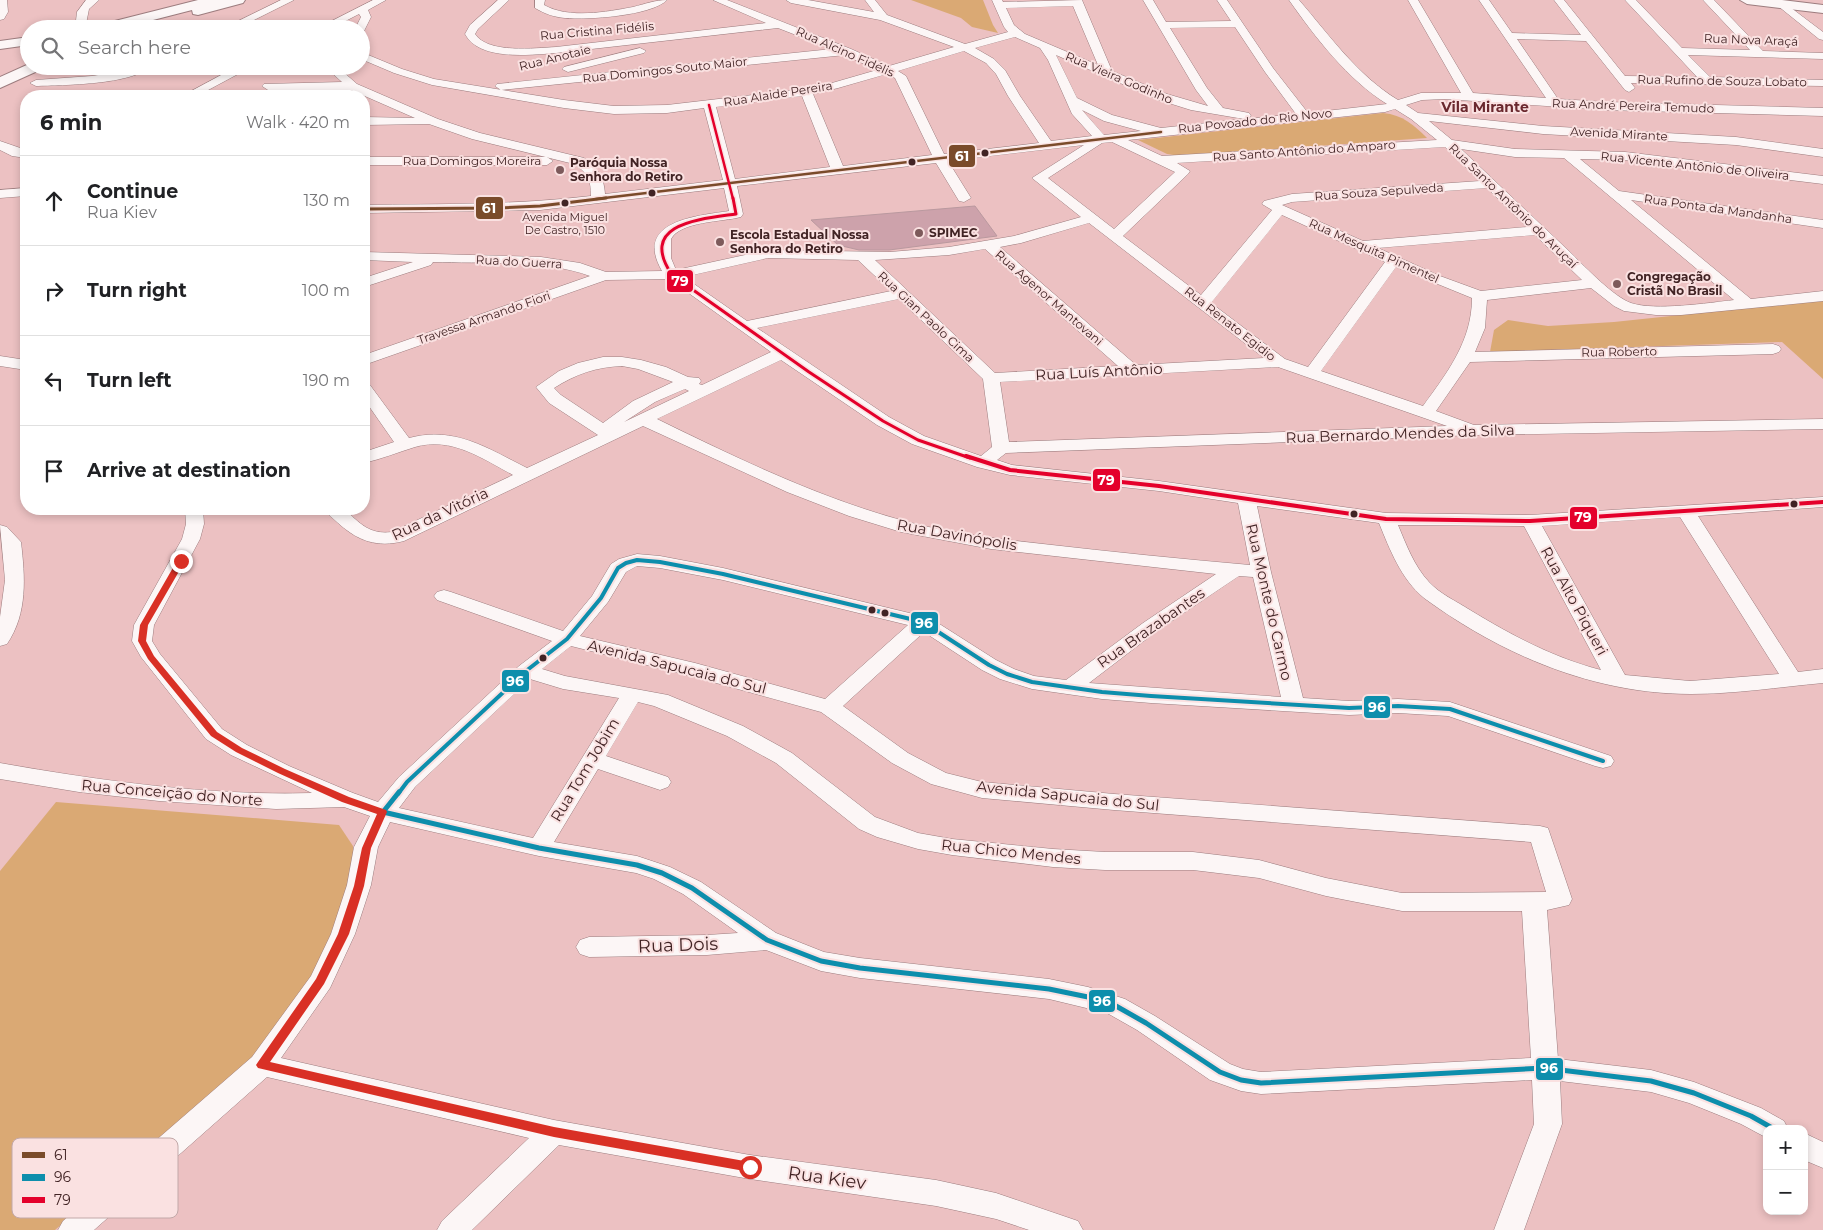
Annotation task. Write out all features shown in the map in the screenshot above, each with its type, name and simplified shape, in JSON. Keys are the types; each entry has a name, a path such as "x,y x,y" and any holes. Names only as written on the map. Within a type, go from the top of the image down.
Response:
{"main road":[{"path":"135,20 214,0"},
{"path":"165,20 238,0"},
{"path":"1747,0 1823,5"},
{"path":"1784,2 1823,9"},
{"path":"0,45 20,42"},
{"path":"0,83 18,76"}],"street":[{"path":"0,17 3,12 2,0"},
{"path":"80,20 83,6 94,0"},
{"path":"246,20 289,0"},
{"path":"339,20 381,0"},
{"name":"Rua Cristina Fidélis","path":"504,0 474,27 470,34 472,39 478,44 492,48 528,51 702,35 780,24"},
{"path":"540,0 539,6 548,12 578,15 641,8 662,0"},
{"name":"Rua Alcino Fidélis","path":"718,0 847,51 890,70 903,79 940,158 964,198"},
{"path":"791,0 883,17 966,48 990,62 1001,72 1014,96 1046,144"},
{"path":"870,0 883,17"},
{"path":"1148,0 1202,90 1219,111"},
{"path":"1222,0 1304,116"},
{"name":"Rua Santo Antônio do Aruçaí","path":"1294,0 1350,68 1390,106 1415,116 1448,143 1594,283 1619,303 1629,308 1681,310 1748,304"},
{"path":"1413,0 1468,95"},
{"path":"1484,0 1556,103"},
{"path":"1559,0 1644,107"},
{"path":"1630,0 1706,80"},
{"path":"1708,0 1760,54"},
{"path":"1015,33 1004,19 998,3 1077,2 1107,72"},
{"path":"1784,2 1823,37"},
{"path":"362,9 366,17 364,20"},
{"path":"1163,25 1238,24"},
{"name":"Rua Vieira Godinho","path":"1015,33 1163,97 1191,106 1264,119"},
{"name":"Rua Alaide Pereira","path":"370,54 413,77 564,104 614,110 666,109 806,92 834,86 1015,33"},
{"name":"Rua Anotaie","path":"504,86 702,35"},
{"path":"1509,36 1589,38"},
{"path":"1045,47 1054,60 1078,114 1106,138 1183,171 1115,236"},
{"name":"Rua Domingos Souto Maior","path":"482,89 847,51"},
{"name":"Rua Nova Araçá","path":"1678,51 1823,56"},
{"path":"36,83 108,78 122,75"},
{"path":"200,90 229,75"},
{"path":"341,75 353,86 362,90"},
{"path":"18,76 53,90"},
{"name":"Rua Rufino de Souza Lobato","path":"1622,79 1823,83"},
{"path":"268,86 353,86"},
{"path":"806,92 838,170"},
{"path":"370,94 434,122 476,136 579,161 592,169 598,178 598,198"},
{"name":"Rua André Pereira Temudo","path":"1390,106 1431,95 1468,95 1556,103 1823,112"},
{"name":"Rua Povoado do Rio Novo","path":"1072,100 1108,118 1160,132 1390,106"},
{"path":"709,105 730,183 736,214 680,225 666,233 662,254 665,265 672,275 782,353 883,421 918,440 983,464 1035,474 1159,486 1386,519 1530,521 1823,502"},
{"name":"Avenida Mirante","path":"1415,116 1543,130 1736,141 1823,153"},
{"path":"370,121 434,122"},
{"path":"370,209 519,208 1046,144 1160,132"},
{"name":"Rua Renato Egidio","path":"1106,138 1039,178 1279,362 1475,430"},
{"name":"Rua Vicente Antônio de Oliveira","path":"1448,143 1515,153 1625,156 1823,180"},
{"name":"Rua Santo Antônio do Amparo","path":"1161,160 1448,143"},
{"path":"0,145 20,152"},
{"path":"0,154 20,153"},
{"path":"1566,154 1748,304 1823,296"},
{"name":"Rua Domingos Moreira","path":"370,161 579,161"},
{"name":"Rua Souza Sepulveda","path":"1274,207 1292,198 1489,184"},
{"path":"0,194 20,192"},
{"name":"Rua Ponta da Mandanha","path":"1614,193 1823,224"},
{"path":"1203,303 1274,207"},
{"name":"Rua Mesquita Pimentel","path":"1274,207 1480,296"},
{"name":"Rua do Guerra","path":"370,256 562,263 604,276 672,275 768,254 909,256 989,245 1092,218"},
{"path":"1363,245 1540,230"},
{"name":"Rua Agenor Mantovani","path":"989,245 1132,370"},
{"name":"Rua Gian Paolo Cima","path":"862,256 991,378"},
{"path":"370,281 436,259"},
{"path":"1312,373 1394,260"},
{"name":"Travessa Armando Fiori","path":"370,358 604,276"},
{"path":"1427,412 1465,358 1480,320 1480,296 1594,283"},
{"path":"743,326 900,294"},
{"name":"Rua Roberto","path":"1465,358 1773,349"},
{"name":"Rua da Vitória","path":"601,437 619,417 639,404 748,368 782,353"},
{"path":"0,361 20,364"},
{"path":"601,437 554,399 544,387 560,376 585,365 608,362 638,363 662,371 693,387"},
{"name":"Rua Luís Antônio","path":"991,378 1279,362"},
{"path":"983,464 1001,448 991,378"},
{"name":"Rua da Vitória","path":"340,515 368,538 387,539 397,537 601,437 643,419 693,387"},
{"path":"370,396 406,445"},
{"name":"Rua Davinópolis","path":"643,419 741,466 887,522 943,536 1008,545 1260,572"},
{"name":"Rua Bernardo Mendes da Silva","path":"1001,448 1475,430 1823,424"},
{"path":"370,456 427,439 443,439 457,441 525,474"},
{"name":"Rua Monte do Carmo","path":"1246,499 1260,572 1294,705"},
{"path":"1686,511 1792,679"},
{"path":"194,515 192,539 144,625 142,641 151,657 214,734 239,750 345,799 383,812 539,848 637,865 662,873 692,888 767,940 821,961 841,965 1049,989 1088,997 1116,1006 1146,1023 1220,1072 1241,1080 1261,1083 1544,1068 1651,1081 1694,1093 1751,1116 1767,1125"},
{"path":"1386,519 1403,559 1418,582 1437,598 1496,636 1547,661 1580,672 1618,681 1672,687 1713,687 1823,676"},
{"name":"Rua Alto Piqueri","path":"1530,521 1618,681"},
{"path":"0,531 12,542 15,582 14,607 0,640"},
{"path":"178,1138 262,1065 321,981 344,934 359,886 366,848 383,812 407,782 526,671 567,639 601,598 618,568 626,563 638,560 660,562 723,574 923,622 935,628 970,654 1007,674 1032,682 1069,688 1131,694 1294,705 1349,708 1417,707 1450,709 1604,761"},
{"name":"Rua Brazabantes","path":"1069,688 1150,627 1235,570"},
{"name":"Avenida Sapucaia do Sul","path":"444,596 567,639 695,670 829,707 900,758 939,779 982,790 1114,802 1540,834"},
{"path":"829,707 923,622"},
{"name":"Rua Chico Mendes","path":"526,671 563,682 660,700 687,711 760,744 784,758 867,822 885,831 918,841 952,847 1053,858 1106,861 1193,861 1259,869 1364,895 1402,902 1534,902 1560,899 1540,834"},
{"name":"Rua Tom Jobim","path":"539,848 632,694"},
{"path":"592,759 660,782"},
{"name":"Rua Conceição do Norte","path":"0,771 88,786 175,795 273,802 345,799"},
{"path":"1510,1230 1548,1124 1542,1001 1534,902"},
{"name":"Rua Dois","path":"589,947 706,945 767,940"},
{"name":"Rua Kiev","path":"262,1065 554,1132 750,1167 936,1192 996,1206 1068,1230"},
{"path":"452,1230 554,1132"},
{"path":"73,1230 87,1218"}],"shaded area":[{"path":"911,0 983,0 998,33 972,27 961,18"},
{"path":"1383,113 1408,121 1427,138 1180,156 1167,154 1138,140"},
{"path":"1823,300 1823,379 1782,342 1490,352 1494,330 1508,320 1548,326 1614,322"},
{"path":"56,802 339,825 353,846 353,881 332,937 299,1003 259,1052 160,1138 12,1138 12,1218 69,1218 55,1230 0,1230 0,871"}],"building":[{"name":"SPIMEC","path":"975,206 997,236 889,250 859,250 838,245 811,220"}],"transit line":[{"name":"79","path":"709,105 730,183 736,214 690,222 674,228 666,234 663,240 663,254 666,265 672,275 809,372 883,421 918,440 951,452 1010,470 1159,486 1386,519 1530,521 1823,502"},
{"name":"61","path":"370,209 540,206 1161,132"},
{"name":"96","path":"1603,761 1450,709 1398,706 1349,708 1151,696 1102,692 1032,682 1007,674 989,665 923,622 723,574 660,562 637,560 626,563 618,568 601,598 567,639 526,671 407,782 383,812 539,848 637,865 662,873 692,888 767,940 821,961 860,968 1049,989 1088,997 1116,1006 1146,1023 1220,1072 1241,1080 1261,1083 1544,1068 1651,1081 1694,1093 1751,1116 1767,1125"}],"place":[{"name":"Paróquia Nossa Senhora do Retiro","path":"560,170"},
{"name":"Avenida Miguel De Castro, 1510","path":"565,203"},
{"name":"SPIMEC","path":"919,233"},
{"name":"Escola Estadual Nossa Senhora do Retiro","path":"720,242"},
{"name":"Congregação Cristã No Brasil","path":"1617,284"}],"district":[{"name":"Vila Mirante","path":"1485,107"}],"route":[{"path":"181,561 144,625 142,641 151,657 214,734 239,750 281,771 345,799 383,812 366,848 359,886 344,934 321,981 262,1065 554,1132 750,1167"}]}
